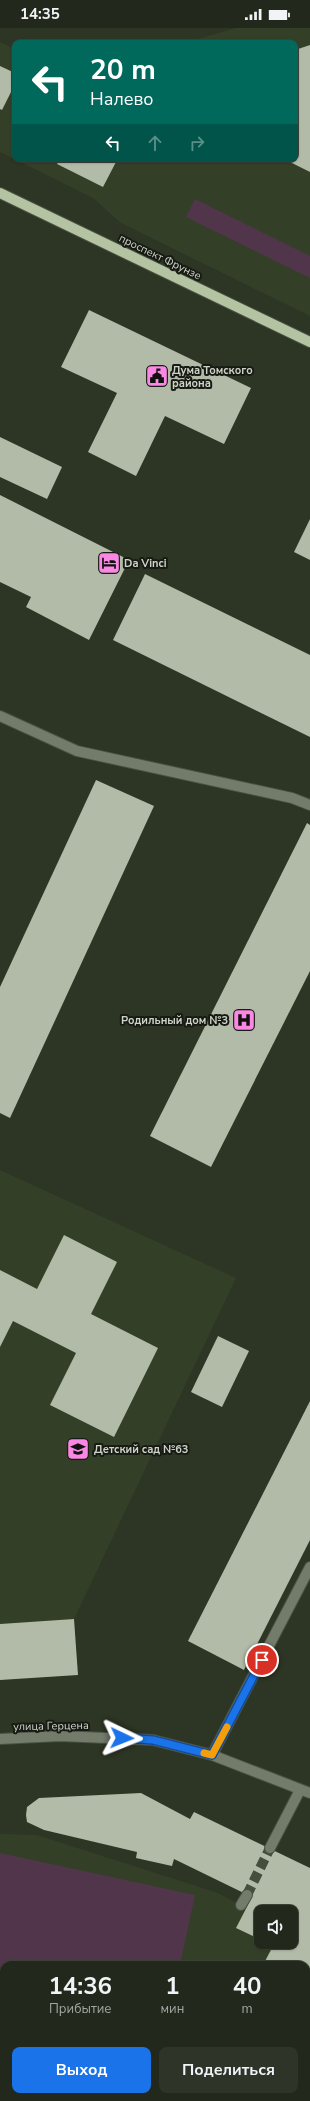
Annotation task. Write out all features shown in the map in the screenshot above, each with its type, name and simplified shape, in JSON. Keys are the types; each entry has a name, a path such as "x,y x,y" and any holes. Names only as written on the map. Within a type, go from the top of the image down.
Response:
{"main road":[{"name":"проспект Фрунзе","path":"0,193 310,342"}],"street":[{"path":"0,716 77,751 292,798 310,805"},
{"path":"212,1755 310,1566"},
{"name":"улица Герцена","path":"0,1739 60,1736 153,1740 212,1755 305,1792"},
{"path":"270,1848 305,1792"},
{"path":"241,1906 246,1895"}],"shaded area":[{"path":"236,28 310,28 310,316 121,223 93,198 20,162 298,162 298,40 194,40"},
{"path":"0,42 12,48 12,158 0,152"},
{"path":"195,199 310,256 310,278 186,217"},
{"name":"Детский сад №63","path":"0,1170 236,1278 74,1619 0,1624"},
{"path":"0,1834 37,1835 218,1893 246,1908 237,1928 254,1936 254,1949 271,1949 265,1961 0,1961"},
{"path":"0,1853 195,1895 181,1961 0,1961"}],"building":[{"path":"310,45 310,172 290,162 298,162 298,49"},
{"path":"0,66 12,72 12,90 2,110 0,109"},
{"path":"58,162 116,162 103,187 57,164"},
{"path":"89,310 251,388 224,444 165,416 136,476 88,452 117,393 61,367"},
{"path":"0,437 62,467 47,499 0,477"},
{"path":"0,495 129,560 89,640 26,607 31,597 0,582"},
{"path":"310,519 310,560 294,552"},
{"path":"145,574 310,655 310,737 113,640"},
{"path":"96,780 154,806 10,1118 0,1113 0,987"},
{"path":"307,823 310,825 310,971 211,1167 150,1136"},
{"path":"64,1235 117,1262 91,1314 158,1348 114,1437 50,1405 76,1353 13,1321 0,1347 0,1270 37,1289"},
{"path":"218,1336 249,1351 222,1407 191,1392"},
{"path":"310,1401 310,1540 244,1670 188,1641"},
{"path":"74,1619 78,1675 0,1680 0,1624"},
{"path":"141,1793 190,1819 194,1812 310,1868 310,1961 265,1961 271,1949 298,1949 298,1905 254,1905 254,1937 236,1928 252,1897 174,1859 172,1866 136,1858 137,1852 44,1830 27,1822 27,1807 39,1798"}],"tunnel":[{"path":"247,1895 270,1848"}],"slow traffic":[{"path":"204,1753 212,1755 227,1727"}],"place":[{"name":"Дума Томского района","path":"157,376"},
{"name":"Da Vinci","path":"109,563"},
{"name":"Родильный дом №3","path":"244,1020"},
{"name":"Детский сад №63","path":"78,1449"}],"route":[{"path":"122,1738 153,1740 212,1755 262,1660"}]}
